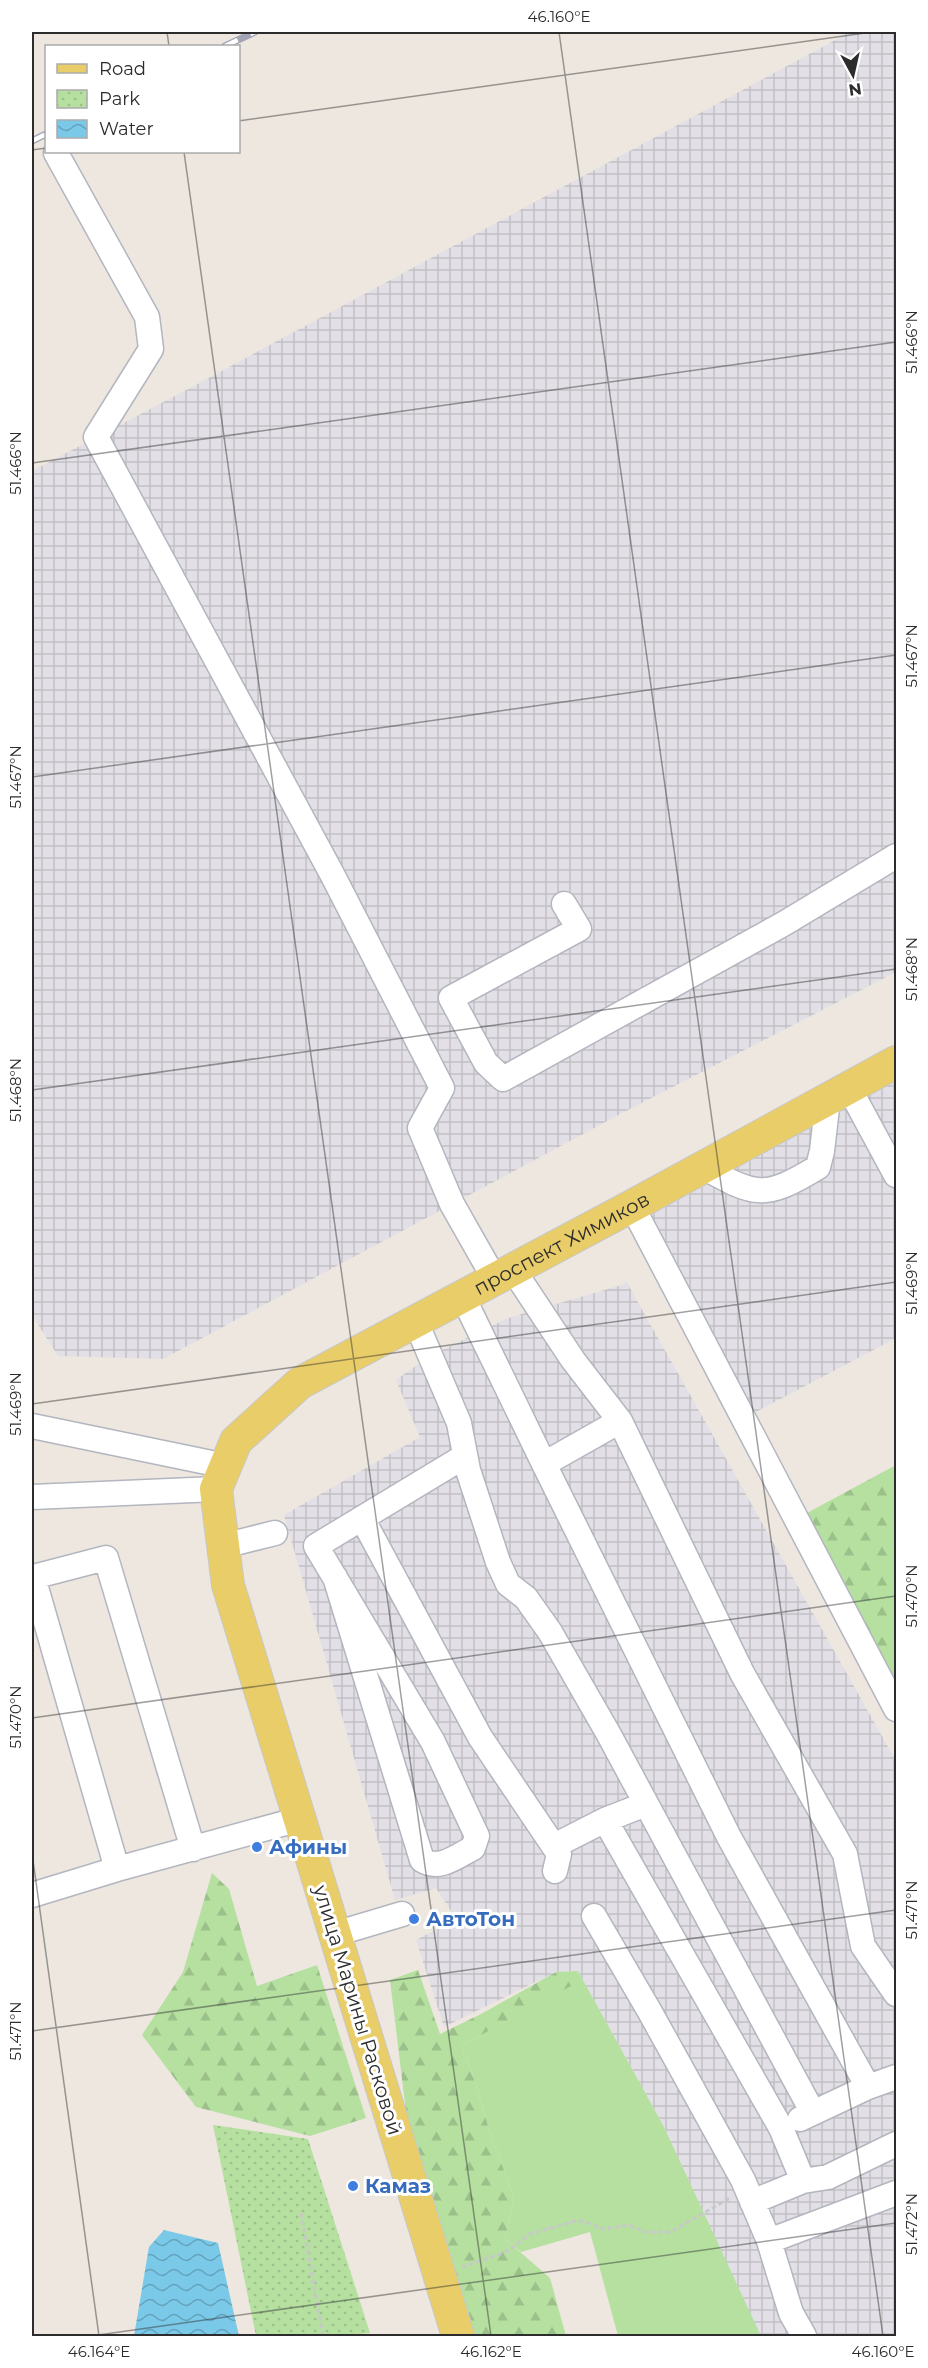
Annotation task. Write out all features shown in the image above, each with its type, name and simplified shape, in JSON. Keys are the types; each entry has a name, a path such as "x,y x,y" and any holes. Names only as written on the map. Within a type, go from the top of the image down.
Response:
{"main road":[{"name":"проспект Химиков","path":"226,1465 300,1383 897,1062"},
{"name":"улица Марины Расковой","path":"226,1465 223,1546 228,1585 437,2275 458,2337"}],"street":[{"path":"56,153 147,317 152,349 96,437 332,873 442,1088 420,1128 452,1204 503,1273 620,1421 742,1673 845,1854 863,1946 897,1994"},
{"path":"564,904 579,929 451,998 486,1063 503,1079 785,922 897,856"},
{"path":"703,1167 744,1189 767,1191 797,1180 818,1167 839,1094"},
{"path":"839,1094 897,1175"},
{"path":"632,1206 897,1709"},
{"path":"462,1295 729,1837 868,2087"},
{"path":"415,1320 459,1423 465,1456 498,1562 508,1584 526,1598 550,1632 813,2113"},
{"path":"544,1464 620,1421"},
{"path":"32,1426 226,1465"},
{"path":"335,1577 422,1860 430,1865 440,1865 473,1848 477,1836 434,1742 335,1577 316,1546 465,1456"},
{"path":"32,1497 226,1465"},
{"path":"362,1518 480,1737 559,1854 555,1871"},
{"path":"223,1546 275,1533"},
{"path":"117,1869 33,1577 106,1558 193,1849"},
{"path":"554,1846 605,1820 646,1804"},
{"path":"32,1895 117,1869 300,1819"},
{"path":"605,1820 781,2128 803,2181"},
{"path":"335,1934 402,1914"},
{"path":"594,1916 650,2012 750,2196 769,2241 791,2313 804,2337"},
{"path":"781,2128 868,2087 897,2077"},
{"path":"750,2196 803,2181 828,2177 897,2144"},
{"path":"769,2241 897,2193"}],"path":[{"path":"437,2275 506,2252 530,2234 579,2220 604,2229 629,2225 645,2232 670,2232 695,2219 717,2203 750,2196"},
{"path":"301,2213 323,2337"}],"shaded area":[{"path":"850,32 896,32 896,972 626,1111 163,1359 58,1356 32,1315 32,471"},
{"path":"896,1081 896,1338 754,1413 644,1215"},
{"path":"626,1281 896,1761 896,2336 760,2336 664,2127 578,1971 556,1972 444,2027 416,1940 456,1919 436,1888 395,1900 284,1515 420,1437 396,1380 428,1357 508,1318 625,1284"}],"green space":[{"path":"896,1465 896,1682 807,1513"},
{"path":"212,1873 229,1889 257,1986 317,1965 366,2118 310,2136 196,2107 142,2035 183,1972"},
{"path":"418,1970 440,2034 556,1972 578,1971 571,1986 461,2046 472,2072 489,2129 514,2198 505,2239 550,2278 566,2336 469,2336 407,2120 390,1980"},
{"path":"578,1971 664,2127 761,2336 618,2336 590,2232 521,2252 505,2239 514,2198 489,2129 472,2072 461,2046 570,1986"},
{"path":"213,2125 308,2139 370,2333 340,2336 256,2336"}],"water":[{"path":"164,2230 218,2243 239,2336 134,2336 149,2247"}],"railway":[{"path":"227,45 255,32"},
{"path":"32,141 45,134"}],"place":[{"name":"Афины","path":"257,1847"},
{"name":"АвтоТон","path":"414,1919"},
{"name":"Камаз","path":"353,2186"}]}
